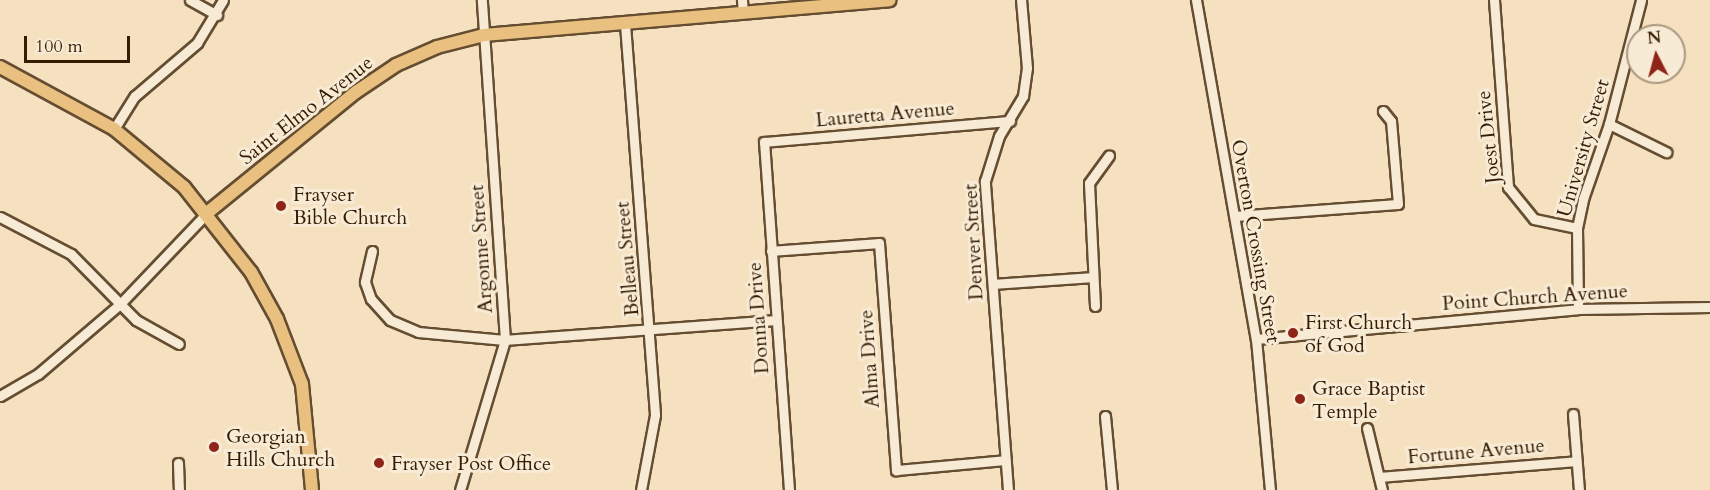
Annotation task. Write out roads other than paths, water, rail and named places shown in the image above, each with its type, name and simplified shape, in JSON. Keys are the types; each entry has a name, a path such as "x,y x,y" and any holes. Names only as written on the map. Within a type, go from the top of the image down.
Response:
{"main road":[{"name":"Saint Elmo Avenue","path":"207,213 396,65 437,47 484,35 625,24 742,6 889,0"},
{"path":"0,67 114,129 184,187 207,213 251,272 290,352 302,384 312,490"}],"street":[{"path":"190,0 217,15"},
{"path":"114,129 135,96 197,43 217,15 223,0"},
{"name":"Argonne Street","path":"460,490 505,340 482,0"},
{"name":"Denver Street","path":"1008,490 985,182 999,135 1010,121 1023,96 1027,68 1022,0"},
{"name":"Overton Crossing Street","path":"1196,0 1256,339 1270,490"},
{"name":"Joest Drive","path":"1494,0 1508,187 1534,219 1577,228"},
{"name":"University Street","path":"1578,309 1577,228 1609,124 1641,0"},
{"name":"Belleau Street","path":"625,24 655,415 640,490"},
{"path":"1234,216 1398,204 1391,122 1383,111"},
{"name":"Lauretta Avenue","path":"764,142 1010,121"},
{"path":"1609,124 1666,152"},
{"name":"Donna Drive","path":"764,142 789,490"},
{"path":"1095,306 1089,183 1109,155"},
{"name":"Saint Elmo Avenue","path":"0,396 38,374 120,304 207,213"},
{"path":"0,217 71,254 141,323 179,344"},
{"name":"Alma Drive","path":"771,250 879,243 896,470 1006,460"},
{"path":"372,251 365,282 371,299 390,320 418,332 505,340 775,320"},
{"path":"993,284 1093,277"},
{"name":"Point Church Avenue","path":"1256,339 1578,309 1710,307"},
{"path":"1573,414 1579,490"},
{"path":"1105,416 1112,490"},
{"path":"1367,428 1382,490"},
{"name":"Fortune Avenue","path":"1378,477 1576,461"},
{"path":"178,463 178,490"}],"place":[{"name":"Frayser Bible Church","path":"281,206"},
{"name":"First Church of God","path":"1293,333"},
{"name":"Grace Baptist Temple","path":"1300,399"},
{"name":"Georgian Hills Church","path":"214,447"},
{"name":"Frayser Post Office","path":"379,463"}]}
